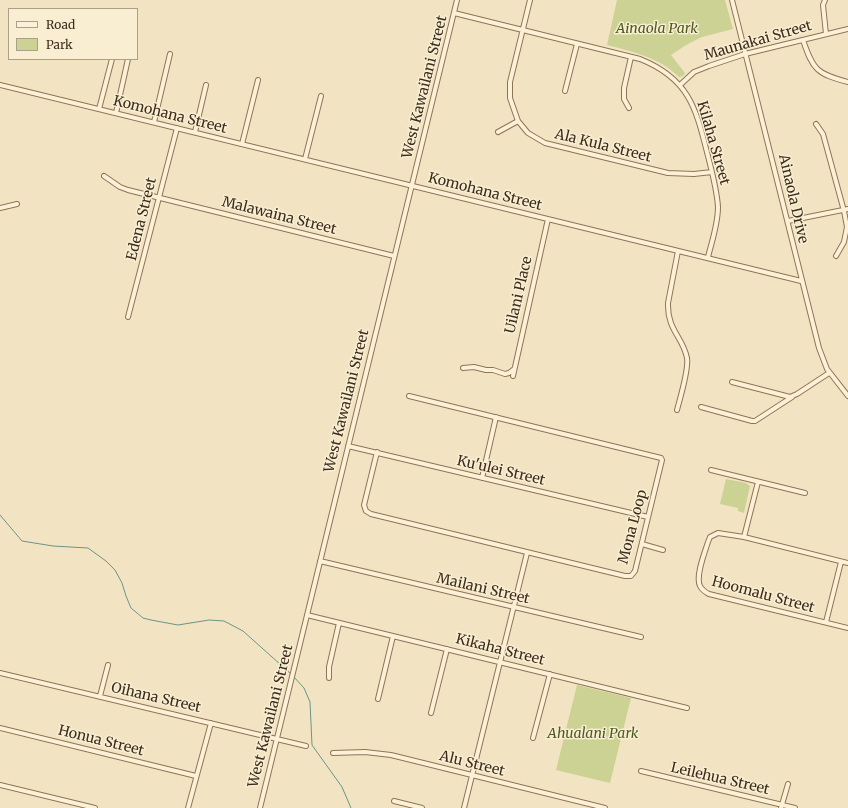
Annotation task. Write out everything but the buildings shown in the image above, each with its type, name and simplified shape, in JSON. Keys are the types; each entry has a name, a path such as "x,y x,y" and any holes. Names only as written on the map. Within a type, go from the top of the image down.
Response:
{"street":[{"name":"West Kawailani Street","path":"260,808 457,0"},
{"name":"Ala Kula Street","path":"530,0 510,82 510,98 518,121 528,132 545,143 668,173 694,174 712,172"},
{"name":"Ainaola Drive","path":"732,0 788,221 801,281 819,348 827,369 848,396"},
{"path":"825,0 823,6 826,34"},
{"name":"Kilaha Street","path":"454,13 631,57 655,65 680,85 690,99 697,116 712,172 718,207 716,224 708,257"},
{"name":"Maunakai Street","path":"680,85 694,72 745,54 848,29"},
{"path":"803,40 808,57 817,69 829,77 848,82"},
{"path":"565,91 577,44"},
{"path":"154,122 170,54"},
{"path":"629,108 624,99 624,88 631,57"},
{"path":"100,109 112,60"},
{"path":"116,113 128,60"},
{"path":"242,144 258,80"},
{"name":"Komohana Street","path":"0,85 678,251 708,257 801,281"},
{"path":"195,132 206,85"},
{"path":"306,159 321,96"},
{"path":"498,132 518,121"},
{"path":"816,124 823,134 846,210 846,235 841,250 836,256"},
{"name":"Edena Street","path":"128,317 176,128"},
{"name":"Malawaina Street","path":"104,176 120,187 128,190 394,256"},
{"path":"0,208 17,204"},
{"path":"788,221 846,210"},
{"name":"Uilani Place","path":"512,376 548,219"},
{"path":"677,410 687,359 684,349 670,324 667,310 678,251"},
{"path":"464,368 474,367 493,370 505,374 509,373 514,368"},
{"path":"701,407 755,421 830,373"},
{"path":"732,382 782,395 794,395"},
{"name":"Mona Loop","path":"377,452 364,505 366,511 371,514 625,576 631,576 635,571 662,460 660,458 409,396"},
{"path":"482,478 496,417"},
{"name":"Ku'ulei Street","path":"348,446 648,517"},
{"path":"711,470 805,493"},
{"path":"744,537 758,482"},
{"name":"Hoomalu Street","path":"848,563 744,537 718,533 710,538 698,578 704,591 709,594 848,628"},
{"path":"642,544 663,550"},
{"path":"464,808 527,553"},
{"name":"Mailani Street","path":"320,561 641,637"},
{"path":"826,622 841,562"},
{"name":"Kikaha Street","path":"307,615 687,708"},
{"path":"329,678 329,667 339,623"},
{"path":"378,699 393,636"},
{"path":"431,713 447,649"},
{"path":"100,696 108,665"},
{"name":"Oihana Street","path":"0,673 306,746"},
{"path":"533,738 550,674"},
{"path":"188,808 211,723"},
{"name":"Honua Street","path":"0,728 196,776"},
{"name":"Alu Street","path":"334,753 383,753 605,808"},
{"name":"Leilehua Street","path":"641,771 795,808"},
{"path":"782,806 788,784"},
{"path":"0,785 74,806 95,808"},
{"path":"394,801 422,808"}],"green space":[{"name":"Ainaola Park","path":"617,0 725,0 733,29 702,37 671,55 685,73 683,76 679,77 663,65 645,56 607,45"},
{"path":"726,479 746,483 750,486 744,513 738,511 738,508 720,504"},
{"name":"Ahualani Park","path":"577,685 631,698 610,783 556,770"}],"waterway":[{"path":"0,515 22,541 53,546 88,548 106,561 115,570 122,583 131,608 143,618 178,625 209,620 224,621 243,631 291,674"},
{"path":"293,676 304,688 310,702 312,745 342,787 351,808"}]}
